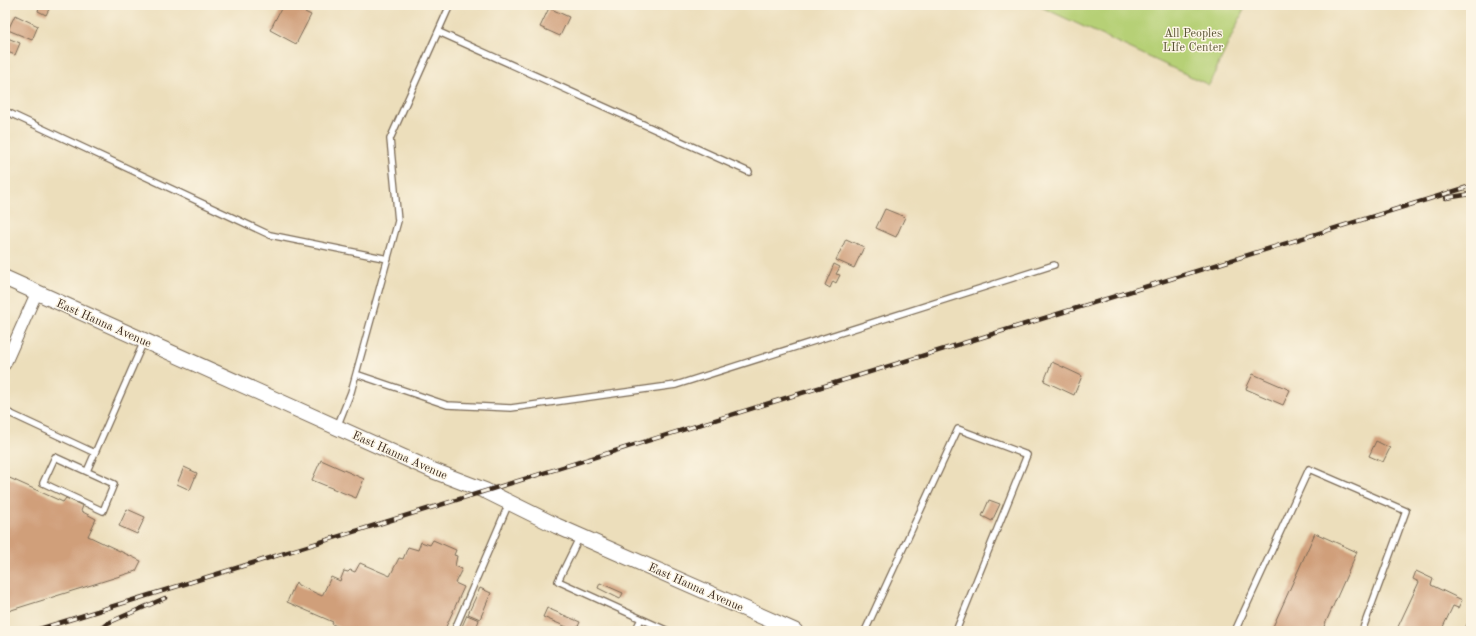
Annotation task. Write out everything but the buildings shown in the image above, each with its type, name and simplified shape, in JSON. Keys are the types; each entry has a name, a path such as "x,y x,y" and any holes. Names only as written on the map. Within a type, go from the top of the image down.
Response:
{"street":[{"name":"East Hanna Avenue","path":"5,278 434,471 486,491 580,536 795,631"},
{"path":"5,364 37,292"}],"lane":[{"path":"337,428 356,374 398,221 390,139 450,5"},
{"path":"439,32 749,172"},
{"path":"5,111 270,235 388,258"},
{"path":"356,374 447,405 511,408 676,385 1054,265"},
{"path":"87,471 144,340"},
{"path":"5,411 95,454"},
{"path":"865,631 958,430 1027,455 956,631"},
{"path":"55,457 87,471 114,484 103,511 43,483 55,457"},
{"path":"1235,631 1309,469 1406,511 1362,631"},
{"path":"454,631 509,502"},
{"path":"580,536 558,581 668,631"},
{"path":"636,631 641,619"},
{"path":"1468,631 1471,624"}],"green space":[{"name":"All Peoples LIfe Center","path":"1037,5 1246,5 1209,85"}],"railway":[{"path":"33,631 1471,186"},
{"path":"1446,198 1471,194"},
{"path":"97,631 108,623 165,598"}]}
